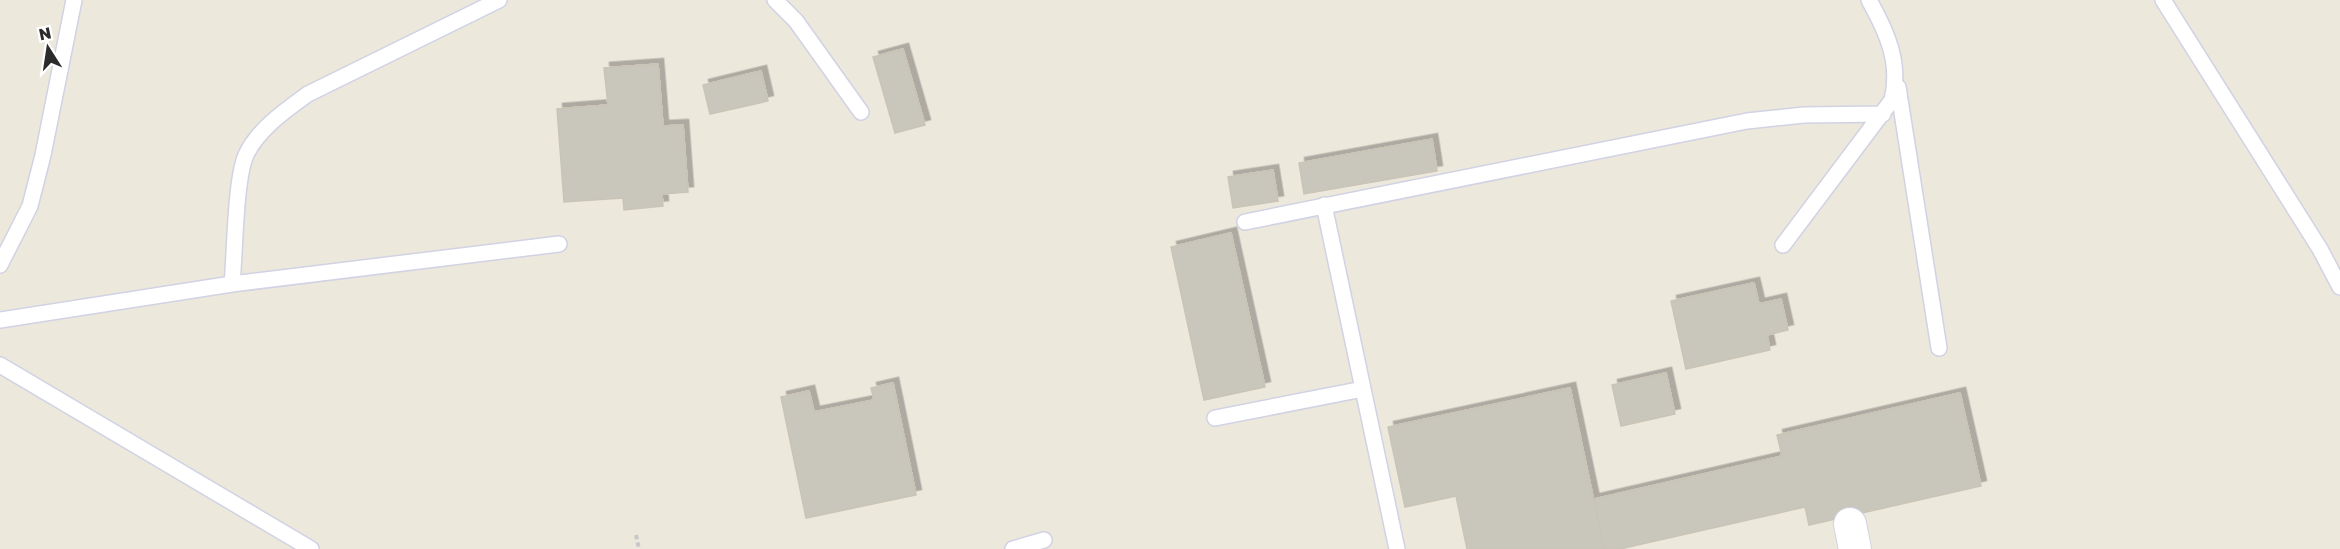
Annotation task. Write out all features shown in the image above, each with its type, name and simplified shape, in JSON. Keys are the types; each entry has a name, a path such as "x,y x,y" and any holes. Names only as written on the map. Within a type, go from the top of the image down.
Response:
{"lane":[{"path":"0,265 30,206 44,155 74,0"},
{"path":"232,284 241,180 246,156 280,114 308,94 499,0"},
{"path":"775,0 796,21 861,112"},
{"path":"1869,0 1889,40 1897,79 1939,348"},
{"path":"2163,0 2319,249 2340,287"},
{"path":"1783,245 1883,114 1892,100 1897,79"},
{"path":"1245,222 1747,121 1804,115 1883,114"},
{"path":"1324,205 1397,549"},
{"path":"0,320 232,284 559,244"},
{"path":"0,365 311,549"},
{"path":"1215,418 1363,389"},
{"path":"1013,549 1044,540"}],"path":[{"path":"636,535 639,549"}],"building":[{"path":"903,49 925,125 895,133 873,57"},
{"path":"658,64 663,126 683,125 688,192 662,194 663,206 624,210 623,198 564,202 557,109 608,105 604,68"},
{"path":"761,71 768,101 710,114 703,85"},
{"path":"1432,139 1437,171 1304,194 1299,163"},
{"path":"1273,170 1278,201 1233,208 1228,177"},
{"path":"1231,233 1265,387 1204,400 1171,247"},
{"path":"1754,283 1759,304 1781,299 1788,330 1767,335 1770,350 1686,369 1671,301"},
{"path":"1666,373 1675,414 1621,426 1612,385"},
{"path":"893,383 916,495 806,518 781,397 809,391 814,412 874,400 871,388"},
{"path":"1570,388 1604,549 1467,549 1456,496 1405,507 1388,427"},
{"path":"1960,393 1981,486 1809,525 1805,507 1620,549 1604,549 1594,499 1782,456 1777,435"}]}
